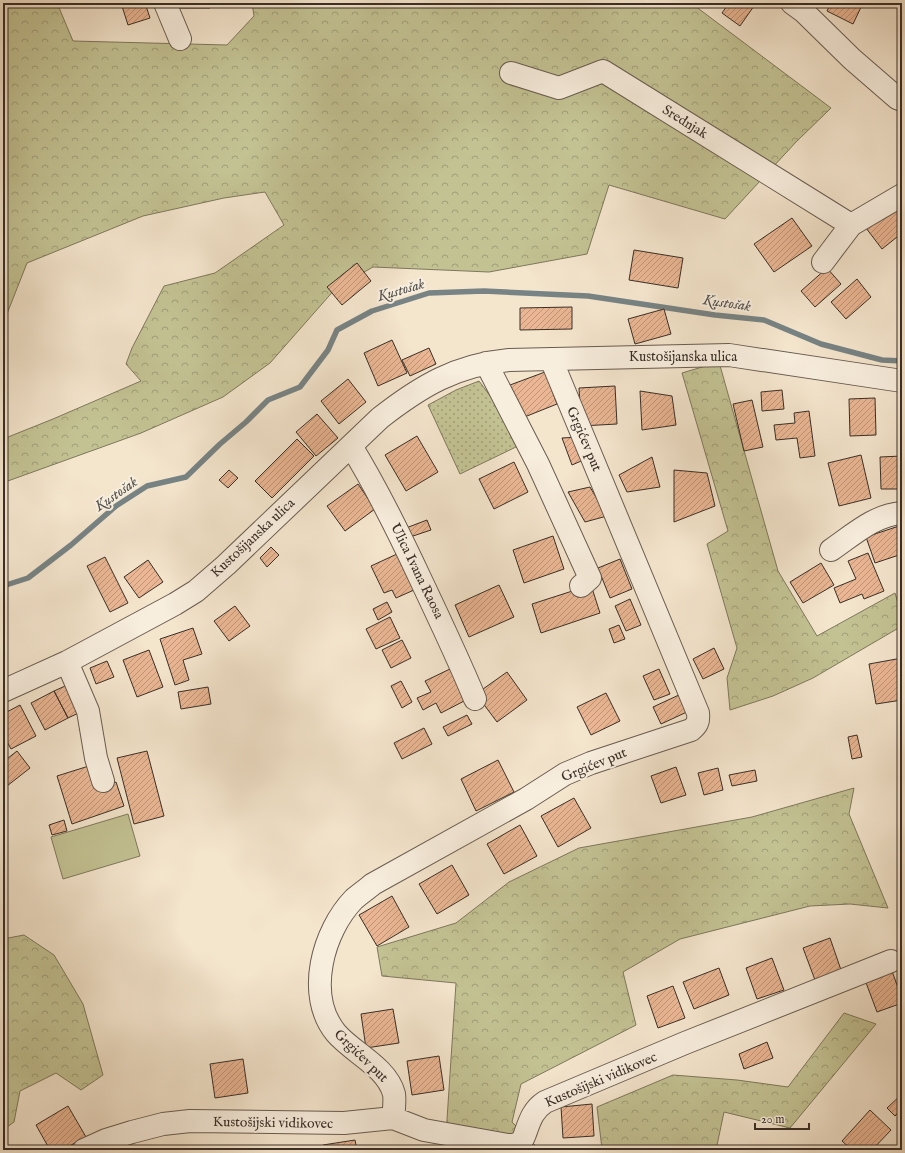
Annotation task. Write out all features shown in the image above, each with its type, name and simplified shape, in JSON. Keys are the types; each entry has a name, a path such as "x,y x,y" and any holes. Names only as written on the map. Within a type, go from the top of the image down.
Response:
{"street":[{"path":"165,3 180,39"},
{"path":"792,3 803,11 852,59 897,98 902,100"},
{"name":"Srednjak","path":"511,73 559,88 603,71 851,225"},
{"path":"823,262 851,225 902,195"},
{"name":"Kustošijanska ulica","path":"3,691 67,662 175,604 196,590 226,565 380,418 403,400 424,387 460,369 486,363 509,360 729,355 902,381"},
{"name":"Grgićev put","path":"394,1118 394,1096 391,1086 385,1076 337,1034 330,1025 322,1001 320,984 324,950 332,930 344,912 354,899 373,884 526,799 565,774 591,763 691,730 696,726 699,720 695,706 551,359"},
{"path":"486,363 538,464 590,578 581,586"},
{"name":"Ulica Ivana Raosa","path":"351,446 396,528 455,651 475,699"},
{"path":"831,550 873,521 893,514 902,513"},
{"path":"67,662 88,711 96,758 103,781"},
{"name":"Kustošijski vidikovec","path":"84,1150 106,1140 132,1132 163,1124 190,1121 344,1124 394,1118 424,1130 508,1145 516,1144 523,1138 532,1114 545,1102 685,1043 891,961"}],"green space":[{"path":"3,3 57,3 73,41 227,45 254,16 252,3 691,3 831,108 796,142 725,219 609,185 587,254 489,272 373,267 336,288 270,363 223,397 141,433 5,482 3,477 3,439 141,381 126,364 132,348 164,286 215,273 284,225 265,192 224,198 143,216 27,263 3,324"},
{"path":"719,362 778,571 817,636 895,593 902,616 902,626 813,678 773,696 730,710 727,678 737,648 707,544 728,531 682,373"},
{"path":"479,381 502,412 518,446 460,474 428,405 456,390"},
{"path":"854,788 849,814 888,908 850,904 810,906 680,939 623,972 636,1025 521,1084 512,1122 540,1150 445,1150 456,983 382,976 377,947 456,923 509,882 579,848 752,817"},
{"path":"128,814 140,856 63,879 51,837"},
{"path":"24,935 54,955 83,1004 103,1075 81,1090 56,1073 20,1091 14,1122 3,1130 3,939"},
{"path":"844,1013 876,1024 790,1128 724,1112 716,1150 599,1150 602,1149 597,1107 673,1075 737,1080 788,1087"}],"building":[{"path":"121,3 145,3 150,18 128,25"},
{"path":"173,3 210,3 210,8 173,8"},
{"path":"729,3 750,3 754,6 740,26 722,13"},
{"path":"831,3 863,3 853,24 827,11"},
{"path":"897,205 902,212 902,233 882,249 866,228"},
{"path":"792,218 812,246 774,272 754,244"},
{"path":"634,250 683,258 678,288 629,280"},
{"path":"357,263 371,281 342,305 327,287"},
{"path":"827,268 841,284 815,307 801,291"},
{"path":"857,279 871,297 846,319 831,302"},
{"path":"572,307 572,329 520,330 520,308"},
{"path":"664,309 671,334 635,344 628,319"},
{"path":"392,340 407,373 378,386 364,353"},
{"path":"429,348 436,364 410,376 402,360"},
{"path":"545,372 557,404 522,418 510,385"},
{"path":"348,379 366,402 339,424 321,401"},
{"path":"615,386 617,424 581,426 579,388"},
{"path":"782,390 784,409 762,411 761,392"},
{"path":"640,391 672,396 676,425 642,430"},
{"path":"875,398 876,435 850,436 849,399"},
{"path":"752,400 763,447 744,451 733,404"},
{"path":"809,411 815,456 800,458 797,438 776,440 774,425 795,423 794,413"},
{"path":"317,414 338,438 316,456 296,432"},
{"path":"417,436 438,472 406,491 385,455"},
{"path":"579,437 588,458 572,465 562,438"},
{"path":"297,439 314,456 272,498 255,481"},
{"path":"861,455 871,498 839,506 828,463"},
{"path":"902,456 902,489 881,489 880,457"},
{"path":"652,457 660,487 627,492 619,475"},
{"path":"514,462 528,492 494,509 479,479"},
{"path":"229,470 238,478 228,488 219,480"},
{"path":"674,470 707,473 715,506 674,522"},
{"path":"358,484 375,509 345,531 327,506"},
{"path":"590,487 607,516 585,522 568,492"},
{"path":"427,520 431,530 410,537 406,528"},
{"path":"902,525 902,554 875,563 866,537"},
{"path":"553,536 564,569 524,583 513,550"},
{"path":"271,547 279,555 267,567 260,558"},
{"path":"868,553 884,591 864,599 862,594 840,603 834,588 856,579 848,561"},
{"path":"397,554 414,590 396,598 392,590 384,593 371,566"},
{"path":"105,557 128,603 110,612 87,566"},
{"path":"620,559 632,589 610,598 598,568"},
{"path":"148,560 163,582 139,598 124,577"},
{"path":"821,563 834,585 803,603 790,582"},
{"path":"499,585 514,617 469,637 455,605"},
{"path":"591,585 600,613 541,633 532,604"},
{"path":"630,599 641,625 626,631 615,606"},
{"path":"387,602 392,612 378,620 373,609"},
{"path":"235,606 250,626 229,641 214,621"},
{"path":"390,617 400,638 376,649 366,629"},
{"path":"619,625 625,639 614,643 609,629"},
{"path":"193,628 202,654 183,660 189,680 175,685 160,639"},
{"path":"402,640 411,658 391,668 382,650"},
{"path":"714,648 724,669 703,679 693,659"},
{"path":"149,650 163,687 137,697 123,660"},
{"path":"902,658 902,700 876,704 869,664"},
{"path":"107,661 114,677 96,684 90,668"},
{"path":"450,669 466,700 441,713 436,703 423,710 417,698 431,692 425,681"},
{"path":"659,669 670,694 654,700 643,676"},
{"path":"507,672 527,700 497,722 476,694"},
{"path":"401,681 412,702 402,708 391,686"},
{"path":"74,682 87,709 68,718 54,691"},
{"path":"208,687 211,704 181,709 178,692"},
{"path":"54,691 68,718 45,730 31,703"},
{"path":"606,693 620,721 591,735 577,707"},
{"path":"681,694 689,711 661,724 653,707"},
{"path":"20,705 36,736 11,749 3,734 3,714"},
{"path":"467,715 472,724 448,736 443,727"},
{"path":"424,728 432,744 402,759 394,743"},
{"path":"857,735 862,757 852,759 848,737"},
{"path":"17,751 30,768 7,786 3,780 3,762"},
{"path":"147,751 164,816 134,824 117,758"},
{"path":"498,760 514,792 476,811 461,779"},
{"path":"92,765 100,788 116,782 124,806 72,824 57,776"},
{"path":"676,767 686,795 661,803 651,776"},
{"path":"718,768 723,790 704,795 698,773"},
{"path":"755,770 757,781 732,786 729,775"},
{"path":"574,798 591,828 558,847 541,816"},
{"path":"64,820 67,831 52,835 49,825"},
{"path":"520,825 537,856 504,874 487,844"},
{"path":"452,865 469,895 437,914 419,884"},
{"path":"392,896 409,927 377,946 359,915"},
{"path":"830,938 841,970 815,980 803,948"},
{"path":"772,958 784,990 757,999 746,968"},
{"path":"719,968 729,995 694,1009 683,982"},
{"path":"892,971 902,1003 877,1012 865,980"},
{"path":"673,986 685,1018 658,1028 647,996"},
{"path":"393,1009 399,1043 366,1048 361,1014"},
{"path":"767,1042 773,1058 744,1069 739,1054"},
{"path":"439,1056 444,1090 412,1095 407,1061"},
{"path":"243,1059 248,1093 215,1098 210,1064"},
{"path":"902,1063 902,1074 897,1067"},
{"path":"902,1094 902,1109 895,1116 887,1108"},
{"path":"592,1104 594,1136 563,1138 561,1107"},
{"path":"68,1106 86,1137 62,1150 50,1150 36,1125"},
{"path":"870,1110 891,1130 872,1150 852,1150 842,1141"},
{"path":"355,1140 357,1150 324,1150 323,1145"}],"waterway":[{"name":"Kustošak","path":"3,586 28,578 71,545 116,506 147,486 186,477 268,400 300,387 328,350 337,330 372,311 429,293 484,291 588,296 715,315 764,320 821,344 882,360 902,361"}]}
